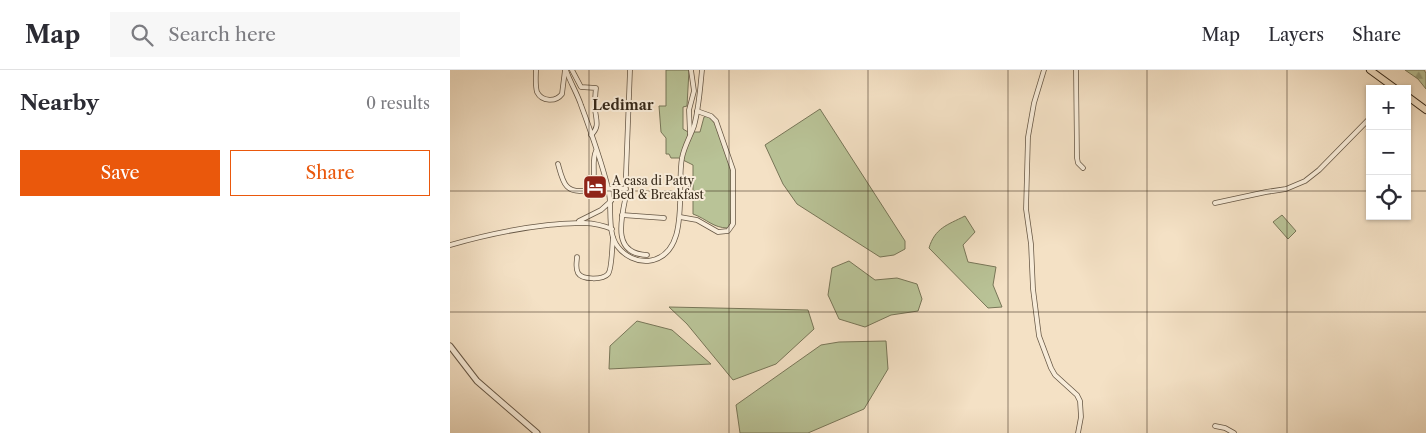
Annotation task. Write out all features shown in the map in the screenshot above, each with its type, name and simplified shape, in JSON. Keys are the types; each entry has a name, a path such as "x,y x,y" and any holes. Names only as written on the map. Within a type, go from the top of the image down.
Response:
{"main road":[{"path":"1370,70 1391,85"},
{"path":"1411,99 1426,110"}],"street":[{"path":"536,70 538,92 541,97 551,100 556,99 562,94 566,70"},
{"path":"566,70 581,104 611,201 613,238 610,269 606,276 602,278 585,278 580,276 576,269 577,257"},
{"path":"572,70 581,86 596,88 595,109 597,124 595,131 591,135"},
{"path":"630,70 626,189 621,236 623,243 628,249 634,253 647,255"},
{"path":"690,135 689,110 694,91 692,70"},
{"path":"613,238 618,247 631,258 648,261 657,258 672,245 678,231 680,217 680,164 697,111 702,70"},
{"path":"1044,70 1034,103 1028,137 1026,209 1031,244 1033,289 1039,336 1051,368 1055,375 1080,400 1082,408 1078,433"},
{"path":"1076,70 1077,158 1078,163 1083,168"},
{"path":"680,217 697,220 718,232 728,231 733,224 733,170 716,121 711,116 697,111"},
{"path":"1215,203 1286,189 1299,184 1319,170 1366,122"},
{"path":"558,164 566,186 576,191 588,190 593,182 593,160 596,151"},
{"path":"608,189 626,189"},
{"path":"577,222 601,210 611,201"},
{"path":"622,215 664,218"},
{"path":"450,245 488,234 577,222 601,224 612,229"},
{"path":"450,346 477,381 537,433"},
{"path":"1215,426 1225,428 1234,433"}],"green space":[{"path":"666,70 689,70 687,106 683,107 683,129 688,132 700,132 704,117 708,116 723,140 732,174 731,223 728,228 714,225 693,214 693,165 679,158 671,158 669,154 666,154 666,138 661,132 659,106 666,106"},
{"path":"1405,70 1424,70 1426,73 1426,89 1418,79"},
{"path":"820,109 905,241 905,249 894,255 880,257 797,204 783,184 765,145"},
{"path":"1282,215 1296,231 1288,239 1273,222"},
{"path":"965,216 975,232 963,245 968,262 996,267 993,285 1002,307 988,308 929,248 938,231"},
{"path":"849,261 875,280 897,278 917,284 922,299 918,311 891,315 865,327 839,319 828,295 832,268"},
{"path":"669,307 808,310 814,329 776,364 733,380 687,324"},
{"path":"637,321 672,330 711,364 609,369 610,346"},
{"path":"886,341 888,369 864,409 808,433 740,433 736,405 821,345 839,342"}],"place":[{"name":"A casa di Patty Bed & Breakfast","path":"595,187"}],"district":[{"name":"Ledimar","path":"623,105"}]}
